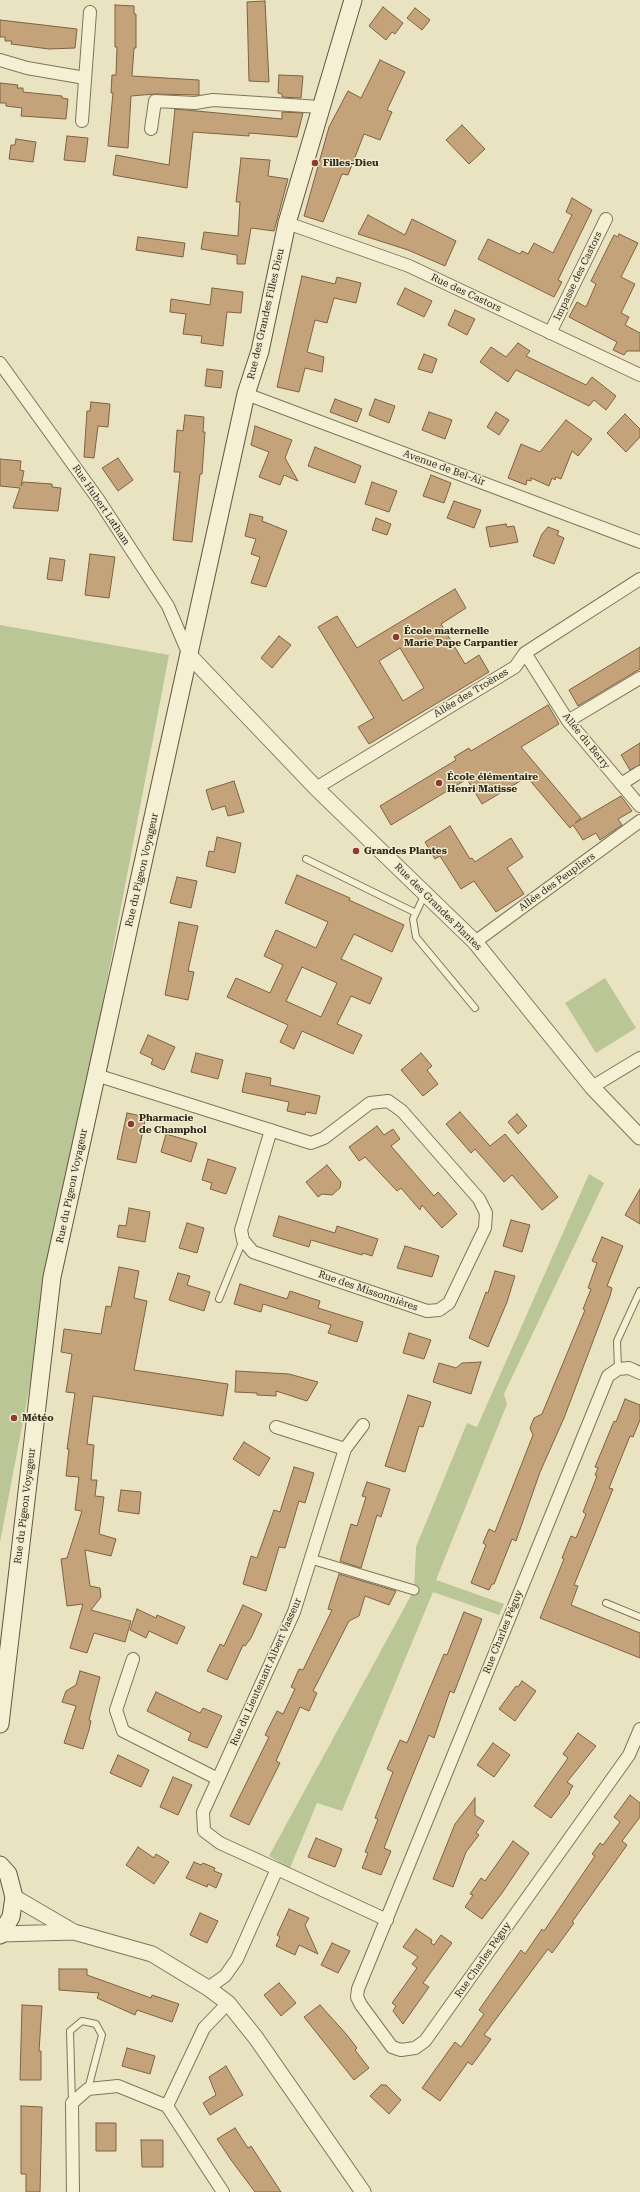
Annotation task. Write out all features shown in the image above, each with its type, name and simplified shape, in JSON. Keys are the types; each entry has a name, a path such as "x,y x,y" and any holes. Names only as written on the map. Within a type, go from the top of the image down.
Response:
{"main road":[{"name":"Rue des Grandes Filles Dieu","path":"189,655 246,394 260,351 287,223 320,107 353,0"},
{"name":"Rue du Pigeon Voyageur","path":"0,1724 52,1277 62,1238 96,1075 189,655"},
{"path":"0,1866 8,1874 14,1897 11,1917 1,1935"}],"street":[{"path":"82,121 90,12"},
{"path":"0,60 27,68 85,78"},
{"path":"151,129 155,101 195,103 213,100 320,107"},
{"name":"Impasse des Castors","path":"550,333 606,219"},
{"name":"Rue des Castors","path":"287,223 409,266 640,375"},
{"name":"Rue Hubert Latham","path":"0,363 98,499 168,606 189,655"},
{"name":"Avenue de Bel-Air","path":"246,394 640,542"},
{"name":"Allée des Troënes","path":"316,788 515,667 525,653 640,580"},
{"name":"Allée du Berry","path":"525,653 568,722 640,806"},
{"name":"Rue des Grandes Plantes","path":"189,655 316,788 475,942 592,1087 640,1137"},
{"path":"568,722 640,678"},
{"path":"621,784 640,772"},
{"name":"Allée des Peupliers","path":"475,942 640,821"},
{"path":"592,1087 640,1058"},
{"name":"Rue des Missonnières","path":"96,1075 311,1143 324,1138 370,1103 388,1101 402,1111 479,1199 486,1213 485,1228 449,1304 439,1310 427,1311 253,1252 243,1240"},
{"path":"243,1240 241,1230 271,1130"},
{"path":"618,1369 629,1368 640,1373"},
{"name":"Rue Charles Péguy","path":"618,1369 608,1376 358,1989 357,1997 361,2005 392,2047 401,2050 415,2048 425,2041 629,1755 640,1729"},
{"name":"Rue du Lieutenant Albert Vasseur","path":"277,1869 220,1843 204,1831 203,1812 294,1612 345,1449 363,1425"},
{"path":"276,1427 345,1449"},
{"path":"311,1559 414,1590"},
{"path":"133,1659 116,1710 123,1731 218,1779"},
{"path":"208,1988 225,1976 237,1958 277,1869 387,1920"},
{"path":"14,1897 74,1932 152,1954 208,1988 228,2003 256,2038 363,2192"},
{"path":"1,1935 74,1932"},
{"path":"167,2106 204,2028 228,2003"},
{"path":"73,2192 72,2103 88,2089 118,2086 167,2106 223,2192"}],"lane":[{"path":"306,859 416,913"},
{"path":"425,894 413,919 416,937 475,1008"},
{"path":"219,1299 243,1240"},
{"path":"618,1369 617,1341 640,1291"},
{"path":"606,1603 640,1617"},
{"path":"72,2103 70,2031 82,2021 96,2024 102,2035 88,2089"}],"green space":[{"path":"0,625 169,655 0,1542"},
{"path":"605,978 636,1028 596,1053 565,1003"},
{"path":"589,1174 604,1183 504,1394 507,1404 436,1580 504,1604 499,1615 433,1592 342,1811 317,1803 290,1868 269,1856 414,1590 416,1547 467,1423 477,1427"}],"building":[{"path":"265,1 269,82 249,81 247,2"},
{"path":"115,5 134,6 134,14 136,14 136,48 134,48 132,76 199,80 199,95 155,94 131,96 128,148 108,146 113,93 111,93 112,75 116,75 117,47 115,47"},
{"path":"383,7 403,23 395,34 392,32 386,40 369,26"},
{"path":"415,8 430,20 422,30 407,18"},
{"path":"0,20 77,29 75,48 49,49 11,44 12,41 5,41 5,37 0,37"},
{"path":"380,60 405,72 387,110 392,112 380,140 364,134 348,175 342,174 323,222 304,216 329,127 348,91 361,98"},
{"path":"279,75 303,76 301,98 282,97 282,94 278,93"},
{"path":"0,83 18,85 17,88 23,88 23,92 62,96 62,98 68,99 66,119 21,116 22,108 6,106 6,103 0,103"},
{"path":"175,109 282,119 282,112 303,113 297,137 249,133 249,136 193,132 187,188 113,175 116,155 169,165"},
{"path":"462,125 485,149 469,164 446,140"},
{"path":"67,136 88,138 85,162 64,160"},
{"path":"16,139 36,142 33,162 9,159 11,145 15,145"},
{"path":"241,158 270,160 268,176 288,179 274,231 251,228 245,264 237,264 237,255 201,249 204,232 238,236 240,202 236,202"},
{"path":"572,198 592,210 558,280 562,282 554,297 478,259 488,239 520,254 522,251 528,254 534,243 553,253 572,215 566,212"},
{"path":"368,215 405,235 412,219 456,241 445,266 408,250 358,234"},
{"path":"619,234 638,243 621,277 635,284 621,313 629,317 625,325 640,333 640,351 627,351 624,355 613,350 617,342 569,317 577,302 586,307 596,284 591,281 614,235 618,237"},
{"path":"138,237 185,243 183,257 136,250"},
{"path":"302,276 335,284 337,277 361,283 356,303 334,298 327,323 315,320 307,352 324,357 322,372 305,368 299,392 277,387"},
{"path":"212,288 243,292 241,313 227,312 223,346 201,343 202,336 183,334 186,314 170,312 171,299 210,305"},
{"path":"405,288 432,301 424,317 397,304"},
{"path":"455,310 475,319 467,335 448,325"},
{"path":"518,343 530,351 526,356 586,385 592,377 616,396 606,410 594,400 589,406 516,370 508,382 480,362 491,347 506,357"},
{"path":"424,354 437,359 432,373 418,369"},
{"path":"207,369 223,371 221,388 205,386"},
{"path":"335,399 362,409 357,422 330,412"},
{"path":"375,399 395,406 389,423 369,415"},
{"path":"91,402 110,404 108,427 98,426 94,458 84,457 87,411 90,411"},
{"path":"429,412 452,420 445,439 422,430"},
{"path":"496,412 509,420 499,435 487,427"},
{"path":"625,414 640,429 640,437 626,452 607,433"},
{"path":"185,415 204,417 203,432 205,432 202,474 200,474 192,542 173,540 180,472 174,472 177,430 183,431"},
{"path":"566,420 592,439 578,456 572,451 561,479 556,477 555,480 552,478 549,486 531,478 531,481 527,480 526,485 508,478 521,444 540,452"},
{"path":"255,426 292,440 285,458 298,481 284,475 280,485 259,477 269,452 251,445"},
{"path":"315,447 361,466 355,483 308,466"},
{"path":"118,458 133,480 118,491 102,468"},
{"path":"0,459 21,461 20,470 24,471 21,486 23,482 52,484 52,487 61,488 58,511 13,508 20,488 0,486"},
{"path":"431,475 451,483 444,503 423,496"},
{"path":"372,482 397,491 389,512 365,504"},
{"path":"454,501 481,510 474,528 447,518"},
{"path":"250,514 263,517 262,521 287,531 266,587 251,583 260,557 251,554 256,539 245,536"},
{"path":"376,518 391,524 387,535 372,530"},
{"path":"506,524 507,527 514,526 518,542 490,547 486,527"},
{"path":"548,527 559,531 557,535 564,538 554,564 533,556 542,534"},
{"path":"90,554 115,557 109,598 85,595"},
{"path":"50,558 65,560 62,581 47,579"},
{"path":"455,589 466,608 441,624 465,664 479,655 489,672 369,744 358,727 374,718 318,627 337,616 357,648","holes":["400,648 424,688 403,701 379,661"]},
{"path":"279,636 291,645 272,668 261,658"},
{"path":"640,647 640,669 578,706 569,690"},
{"path":"548,705 559,724 521,747 581,818 575,823 621,796 632,811 618,819 622,825 600,840 596,833 583,840 573,825 570,828 527,777 482,804 467,779 391,825 380,806 456,760 454,757 469,748 471,751"},
{"path":"640,743 640,765 630,770 621,755"},
{"path":"234,781 244,812 228,816 225,806 212,810 206,790"},
{"path":"450,826 470,859 472,858 475,862 511,838 523,857 507,868 524,894 496,912 474,881 461,889 440,856 435,859 425,842"},
{"path":"217,837 241,843 235,873 206,866 209,851 214,852"},
{"path":"297,875 350,898 349,900 404,925 392,952 354,934 341,959 382,978 370,1004 351,996 337,1024 362,1035 353,1054 302,1031 294,1049 280,1042 288,1025 227,997 236,978 270,993 283,965 264,956 276,930 316,948 328,922 285,903","holes":["302,967 337,983 321,1017 286,1001"]},
{"path":"177,877 197,881 191,908 170,903"},
{"path":"179,922 198,926 188,971 194,972 188,1000 165,995"},
{"path":"148,1035 175,1047 164,1070 151,1064 153,1059 140,1053"},
{"path":"196,1053 223,1060 218,1079 191,1072"},
{"path":"421,1053 432,1066 427,1070 438,1084 423,1096 401,1070"},
{"path":"246,1073 271,1078 270,1085 320,1096 316,1114 306,1112 305,1115 287,1111 289,1102 242,1092"},
{"path":"460,1112 490,1146 505,1134 558,1197 542,1210 512,1175 504,1182 475,1149 471,1153 446,1124"},
{"path":"127,1113 146,1117 136,1163 117,1159"},
{"path":"517,1114 527,1126 518,1134 508,1122"},
{"path":"377,1126 384,1135 393,1129 400,1139 391,1146 434,1196 438,1192 457,1214 442,1228 422,1205 420,1210 401,1188 397,1191 365,1157 359,1161 349,1147"},
{"path":"166,1134 197,1143 191,1162 161,1152"},
{"path":"208,1159 236,1168 226,1194 210,1189 212,1183 202,1180"},
{"path":"327,1165 341,1182 340,1188 332,1195 322,1194 318,1197 306,1182"},
{"path":"640,1189 640,1224 625,1215"},
{"path":"129,1208 150,1212 145,1242 117,1237 119,1225 126,1226"},
{"path":"279,1216 335,1233 337,1226 378,1239 372,1256 363,1253 362,1255 311,1240 309,1247 273,1236"},
{"path":"511,1220 530,1225 522,1252 503,1246"},
{"path":"187,1223 204,1228 197,1253 179,1248"},
{"path":"602,1237 623,1246 607,1286 612,1288 610,1296 564,1418 540,1472 516,1541 512,1539 494,1584 492,1584 489,1590 471,1583 486,1545 483,1543 489,1529 495,1532 533,1435 530,1428 534,1418 542,1414 585,1310 583,1309 591,1289 588,1288 597,1263 592,1261"},
{"path":"405,1246 439,1256 432,1277 397,1268"},
{"path":"119,1267 139,1271 134,1298 147,1301 134,1370 228,1384 223,1416 93,1396 87,1444 94,1445 91,1480 97,1480 95,1496 104,1497 99,1534 116,1539 111,1556 85,1550 90,1586 100,1588 101,1597 91,1610 131,1621 125,1642 94,1633 87,1653 70,1648 83,1604 67,1606 61,1559 67,1558 82,1511 75,1510 79,1477 66,1476 69,1449 67,1449 75,1393 66,1392 72,1354 61,1352 64,1329 101,1334 106,1306 111,1307"},
{"path":"495,1271 515,1276 507,1302 488,1347 469,1338 486,1292 488,1293"},
{"path":"178,1273 190,1276 187,1285 210,1292 204,1311 169,1300"},
{"path":"240,1284 287,1299 290,1291 320,1301 318,1308 363,1322 357,1342 328,1333 331,1325 263,1304 261,1312 234,1304"},
{"path":"409,1333 431,1340 424,1359 403,1353"},
{"path":"481,1362 471,1394 433,1382 439,1363 456,1368 462,1363"},
{"path":"236,1371 289,1374 318,1382 307,1401 276,1391 276,1396 257,1395 257,1393 235,1392"},
{"path":"408,1395 431,1402 423,1427 419,1426 405,1472 385,1466"},
{"path":"625,1399 640,1405 640,1420 633,1437 630,1436 609,1488 613,1489 574,1585 578,1586 571,1605 640,1633 640,1658 540,1618 564,1559 562,1558 571,1536 576,1538 586,1514 583,1512 597,1476 595,1475 598,1468 595,1467"},
{"path":"244,1442 270,1458 259,1476 233,1459"},
{"path":"294,1467 314,1473 305,1503 299,1501 285,1548 279,1547 266,1591 243,1584 251,1556 257,1558 274,1510 280,1512"},
{"path":"367,1482 390,1489 381,1517 377,1515 361,1568 340,1561 351,1524 357,1526 366,1497 362,1496"},
{"path":"121,1490 141,1492 139,1514 118,1511"},
{"path":"339,1574 396,1591 389,1605 365,1596 359,1616 349,1621 313,1691 317,1693 309,1711 300,1707 276,1761 280,1763 249,1825 230,1816 269,1737 265,1735 277,1711 283,1714 295,1689 291,1687 299,1669 303,1670 332,1610 328,1609"},
{"path":"243,1605 262,1614 251,1638 245,1646 243,1645 227,1680 207,1671 220,1644 224,1646"},
{"path":"137,1609 156,1618 157,1615 185,1627 177,1644 149,1631 146,1638 130,1630"},
{"path":"464,1612 482,1619 454,1693 450,1691 434,1738 429,1735 405,1794 384,1848 391,1851 381,1875 362,1868 368,1853 365,1852 378,1819 375,1818 393,1772 387,1769 400,1740 407,1743 444,1654 447,1655"},
{"path":"80,1671 100,1677 89,1720 91,1721 89,1730 83,1749 64,1743 76,1706 62,1702 66,1691 76,1685"},
{"path":"522,1681 536,1691 515,1721 499,1709 516,1686 518,1687"},
{"path":"156,1692 200,1713 203,1708 222,1716 207,1748 188,1740 191,1733 147,1711"},
{"path":"578,1733 596,1746 567,1782 573,1786 569,1792 570,1793 551,1818 534,1806 568,1758 563,1754"},
{"path":"493,1743 510,1755 494,1777 477,1765"},
{"path":"118,1755 149,1770 141,1787 110,1773"},
{"path":"173,1777 192,1785 178,1815 160,1807"},
{"path":"630,1795 640,1803 640,1817 622,1841 627,1845 572,1922 574,1923 552,1953 548,1949 484,2035 491,2039 472,2065 468,2062 440,2101 422,2088 455,2042 461,2047 484,2014 479,2010 521,1950 525,1954 542,1929 544,1931 595,1856 592,1854 600,1843 603,1845 620,1822 614,1817"},
{"path":"475,1798 475,1815 484,1821 476,1833 479,1835 466,1852 453,1887 433,1879 455,1824"},
{"path":"316,1838 342,1849 335,1867 308,1857"},
{"path":"513,1841 529,1853 502,1893 482,1919 465,1907 473,1895 470,1894 481,1878 485,1881"},
{"path":"138,1847 154,1858 156,1854 169,1862 154,1884 126,1865"},
{"path":"194,1862 201,1865 203,1863 215,1868 214,1871 222,1874 216,1888 208,1884 207,1887 186,1878"},
{"path":"289,1909 309,1918 305,1925 318,1954 299,1945 295,1955 276,1946 280,1937 277,1935"},
{"path":"200,1913 218,1921 207,1943 190,1935"},
{"path":"416,1929 432,1940 431,1943 434,1945 441,1935 452,1943 423,1983 429,1987 403,2024 393,2011 396,2006 392,2003 417,1968 412,1964 418,1957 403,1947"},
{"path":"332,1943 350,1951 338,1973 321,1965"},
{"path":"59,1969 87,1969 87,1975 151,1998 152,1995 179,2004 172,2022 137,2010 135,2015 97,1998 99,1993 59,1990"},
{"path":"279,1983 296,2003 281,2016 264,1995"},
{"path":"22,2005 42,2006 39,2051 41,2051 41,2080 20,2080"},
{"path":"320,2005 347,2035 357,2048 355,2050 369,2068 354,2080 304,2017"},
{"path":"127,2048 155,2056 150,2074 122,2066"},
{"path":"226,2066 243,2095 210,2115 203,2103 216,2095 209,2077"},
{"path":"381,2085 386,2085 401,2100 389,2114 370,2096"},
{"path":"21,2106 42,2107 40,2192 26,2192 26,2174 21,2174"},
{"path":"96,2123 116,2123 116,2151 96,2151"},
{"path":"235,2128 248,2148 251,2146 281,2192 255,2192 231,2160 217,2139"},
{"path":"141,2140 163,2140 163,2167 142,2167"}],"place":[{"name":"Filles-Dieu","path":"315,163"},
{"name":"École maternelle Marie Pape Carpantier","path":"396,637"},
{"name":"École élémentaire Henri Matisse","path":"439,783"},
{"name":"Grandes Plantes","path":"356,851"},
{"name":"Pharmacie de Champhol","path":"131,1124"},
{"name":"Météo","path":"14,1418"}]}
